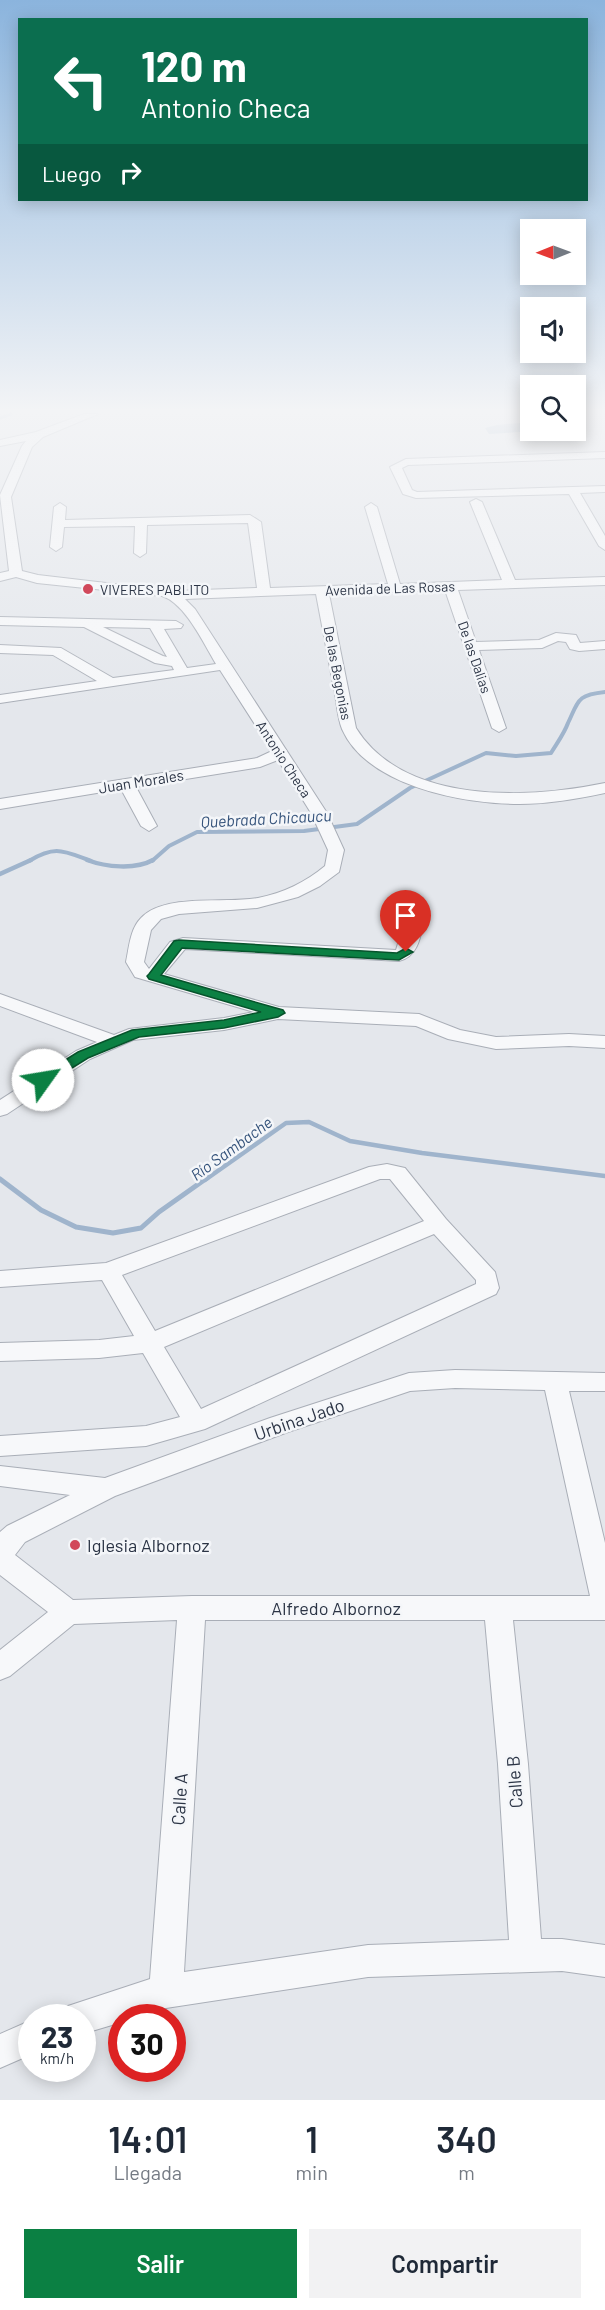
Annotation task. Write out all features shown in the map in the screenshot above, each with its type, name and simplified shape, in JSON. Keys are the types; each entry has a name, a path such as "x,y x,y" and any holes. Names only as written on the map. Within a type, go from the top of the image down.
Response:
{"street":[{"path":"5,512 16,573"},
{"path":"56,547 59,512"},
{"path":"372,512 395,587"},
{"path":"480,512 510,584"},
{"path":"588,512 601,530 605,546"},
{"path":"58,524 253,520 264,591"},
{"path":"140,553 141,521"},
{"path":"0,577 16,573 37,579 164,592 174,595"},
{"name":"Avenida de Las Rosas","path":"174,595 605,581"},
{"name":"De las Dalias","path":"450,586 499,728"},
{"name":"De las Begonias","path":"322,590 352,738 371,758 409,777 468,795 516,799 605,788"},
{"name":"Antonio Checa","path":"153,976 142,973 135,962 146,924 155,915 171,910 265,902 310,886 333,868 336,850 319,813 280,751 200,627 183,603 174,595"},
{"path":"0,621 200,627"},
{"path":"85,623 160,660 180,667"},
{"path":"155,625 180,667"},
{"path":"471,646 542,644 562,636 571,638 575,646 579,647 605,645"},
{"path":"0,650 56,651 111,683"},
{"path":"0,699 111,683 180,667 215,668"},
{"name":"Juan Morales","path":"0,804 260,762 275,756 280,751"},
{"path":"126,783 149,826"},
{"path":"417,910 406,952 399,957 183,943 176,946 153,976 278,1013 419,1020 455,1035 496,1043 569,1040 605,1042"},
{"path":"0,1000 113,1041"},
{"path":"0,1109 83,1055 113,1041 137,1033 224,1024 278,1013"},
{"path":"0,1278 108,1270 376,1172 387,1171 397,1173 438,1224 487,1278 488,1287 196,1422 146,1436 0,1446"},
{"path":"0,1352 99,1349 150,1343 438,1224"},
{"path":"108,1270 196,1422"},
{"name":"Urbina Jado","path":"0,1476 106,1489 279,1425 410,1382 455,1379 605,1382"},
{"path":"555,1382 605,1601"},
{"path":"0,1667 68,1612 1,1560 6,1543 16,1534 106,1489"},
{"name":"Alfredo Albornoz","path":"68,1612 192,1608 605,1608"},
{"name":"Calle A","path":"166,1991 192,1608"},
{"name":"Calle B","path":"498,1608 513,1764 526,1957"},
{"path":"96,2013 166,1991 368,1961 562,1955 605,1961"},
{"path":"0,2051 18,2043"}],"waterway":[{"name":"Quebrada Chicaucu","path":"152,861 169,846 197,832 304,831 357,824 410,788 486,753 516,756 551,753 580,700 589,695 605,692"},
{"name":"Quebrada Chicaucu","path":"30,860 46,853 60,851 91,861"},
{"name":"Quebrada Chicaucu","path":"0,874 30,860"},
{"name":"Quebrada Chicaucu","path":"87,860 91,861"},
{"name":"Quebrada Chicaucu","path":"91,861 129,866 153,860"},
{"name":"Río Sambache","path":"205,1180 286,1123 309,1122 350,1141 422,1153 605,1176"},
{"name":"Río Sambache","path":"0,1179 41,1210 76,1227 113,1233 141,1228 159,1212 207,1178"}],"place":[{"name":"VIVERES PABLITO","path":"88,589"},
{"name":"Iglesia Albornoz","path":"75,1545"}],"route":[{"path":"43,1080 83,1055 129,1035 224,1024 278,1013 153,976 179,944 399,957 406,952"}]}
